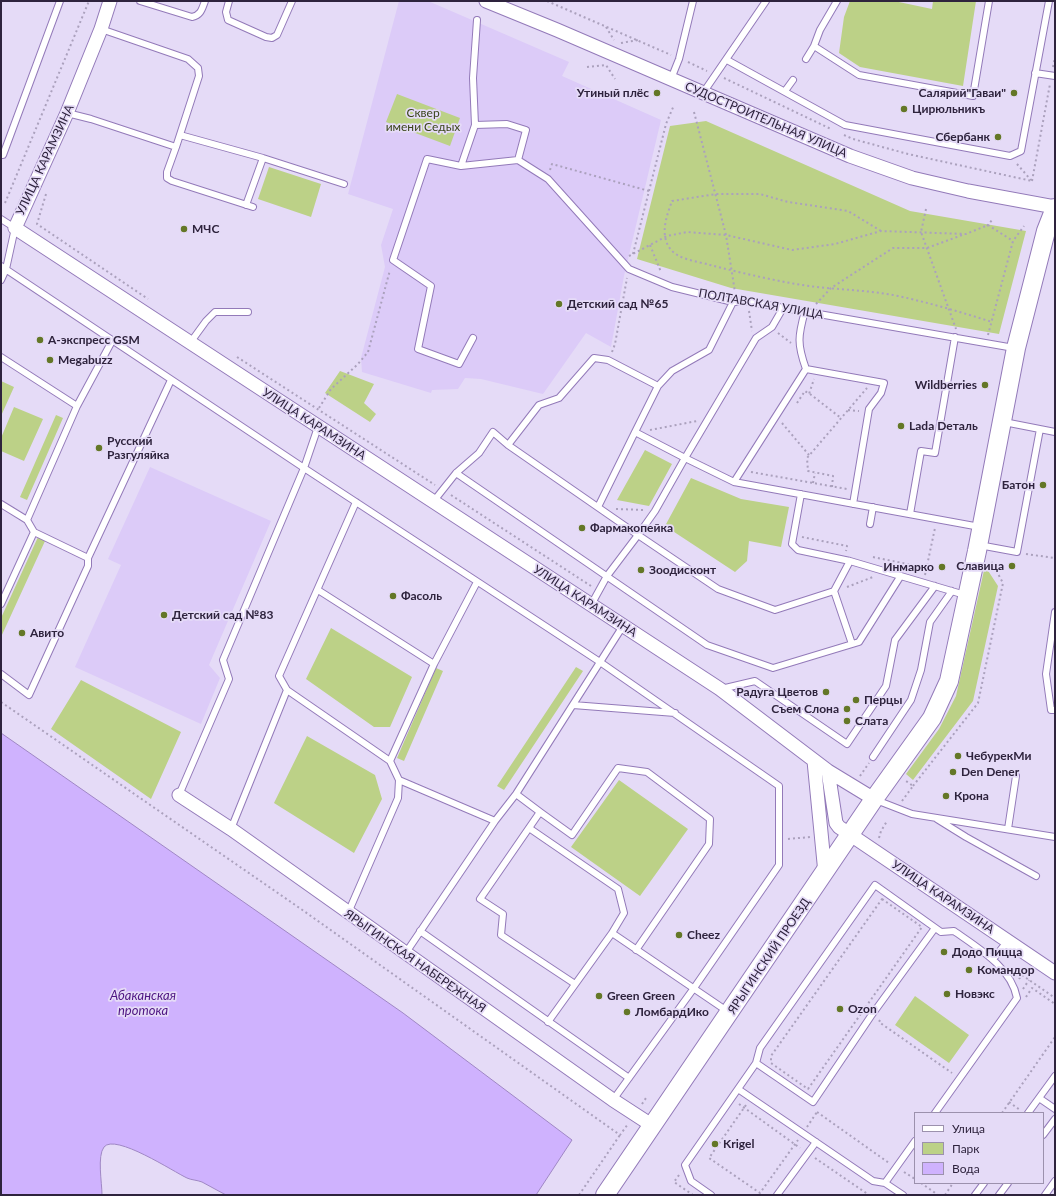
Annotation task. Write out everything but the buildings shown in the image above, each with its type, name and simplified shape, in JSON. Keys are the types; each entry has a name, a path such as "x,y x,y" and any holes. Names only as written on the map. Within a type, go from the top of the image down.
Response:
{"main road":[{"name":"ЯРЫГИНСКИЙ ПРОЕЗД","path":"605,1195 874,799 932,718 949,681 959,593 978,545 1016,348 1046,231 1055,208"}],"street":[{"name":"УЛИЦА КАРАМЗИНА","path":"110,1 101,29 67,113 15,228 624,626 720,690 828,771 874,799"},
{"name":"СУДОСТРОИТЕЛЬНАЯ УЛИЦА","path":"486,1 850,156 912,178 968,191 1055,208"},
{"path":"814,761 825,873"},
{"name":"УЛИЦА КАРАМЗИНА","path":"828,771 836,823 839,828 1055,973"},
{"name":"ЯРЫГИНСКАЯ НАБЕРЕЖНАЯ","path":"179,795 230,829 348,914 613,1100 653,1126"}],"lane":[{"path":"2,155 60,1"},
{"path":"140,1 192,17 197,16 201,12 205,1"},
{"path":"229,1 226,12 228,20 266,38 272,38 277,35 292,1"},
{"path":"671,79 679,59 693,1"},
{"path":"703,93 766,1"},
{"path":"806,59 814,46 820,30 837,1"},
{"path":"814,46 859,75 974,96 989,1"},
{"path":"727,60 845,125 1010,156 1021,151 1048,1"},
{"path":"461,166 475,124 473,78 477,20"},
{"path":"101,29 188,58 198,68 199,76 167,172 167,178 253,208"},
{"path":"1035,73 1053,76"},
{"path":"785,91 793,80"},
{"path":"67,113 91,118 176,147"},
{"path":"473,338 460,364 418,349 431,286 393,260 427,159 461,166 518,160 526,130 507,124 475,124"},
{"path":"180,135 263,158 344,184"},
{"path":"246,205 263,158"},
{"name":"ПОЛТАВСКАЯ УЛИЦА","path":"518,160 548,179 629,269 664,284 733,302 750,302 1016,348"},
{"path":"1,219 15,228 1,280"},
{"path":"4,268 304,468 600,662 676,713 779,786 779,865 694,988 613,1100"},
{"path":"598,507 658,386 672,371 710,350 733,302"},
{"path":"591,605 607,576 655,511 756,338 772,327 783,308"},
{"path":"805,311 800,329 799,350 806,369"},
{"path":"190,343 206,321 215,312 248,312"},
{"path":"910,514 921,451 935,453 956,337"},
{"path":"27,520 77,406 112,341"},
{"path":"1,357 77,406"},
{"path":"508,445 539,405 559,398 594,358 608,360 658,386"},
{"path":"806,369 884,383 881,393 870,409 853,504"},
{"path":"734,482 806,369"},
{"path":"1,674 30,695 88,566 88,558 171,380"},
{"path":"1001,421 1055,432"},
{"path":"179,795 229,679 223,660 304,468 318,426"},
{"path":"978,545 1017,552 1040,429"},
{"path":"433,502 456,474 479,453 493,432 508,445 718,589 775,610 834,591 850,561"},
{"path":"635,432 734,482 981,527"},
{"path":"456,474 707,645 773,668 859,642 900,577"},
{"path":"801,494 792,544 798,550 850,561 886,573 959,593 930,622 921,670 911,700 873,757"},
{"path":"348,914 398,798 399,780 390,761 287,690 279,676 356,502"},
{"path":"1,504 27,520 34,532 88,558"},
{"path":"870,524 873,507"},
{"path":"1,604 34,532"},
{"path":"390,761 434,664 477,582"},
{"path":"720,690 755,681 847,744 886,686 895,640 935,586"},
{"path":"318,590 434,664"},
{"path":"834,591 852,644"},
{"path":"1055,612 1046,674 1051,710 1055,710"},
{"path":"405,954 495,821 516,794 624,626"},
{"path":"230,829 287,690"},
{"path":"573,705 676,713"},
{"path":"516,794 572,835 618,768 647,772 710,819 709,844 636,950"},
{"path":"1008,829 1016,776"},
{"path":"399,780 495,821"},
{"path":"874,799 912,814 1055,837"},
{"path":"540,812 480,899 503,914 501,935 575,984"},
{"path":"933,817 1036,876"},
{"path":"529,828 618,889 624,914 548,1022"},
{"path":"711,1195 691,1181 685,1166 756,1063 760,1048 875,885 941,932 954,931 993,959 1014,986 1017,998 936,1112"},
{"path":"756,1063 813,1102 871,1016 935,928"},
{"path":"420,930 629,1078"},
{"path":"612,933 730,1013"},
{"path":"993,959 1007,942"},
{"path":"1029,1112 1055,1076"},
{"path":"738,1089 873,1181 885,1183 903,1195"},
{"path":"1039,1098 1055,1109"},
{"path":"1044,1134 1055,1119"},
{"path":"777,1195 816,1142"},
{"path":"885,1183 914,1142"},
{"path":"1045,1195 1055,1181"},
{"path":"975,1195 983,1184"},
{"path":"999,1195 1007,1184"}],"path":[{"path":"4,203 89,1"},
{"path":"606,26 616,44 639,40"},
{"path":"1010,156 1032,181 1053,76 1055,57"},
{"path":"587,67 606,65 615,79"},
{"path":"608,360 615,344 629,269 666,124 674,105"},
{"path":"694,112 726,235 735,291 733,302"},
{"path":"548,179 552,164 649,191"},
{"path":"881,231 848,211 788,202 760,194 716,194 672,200 665,223 665,238 669,248 679,256 795,284 869,291 950,309 992,322"},
{"path":"926,209 921,232 950,309 956,337"},
{"path":"805,311 817,304 831,288 894,248 927,248 988,225 992,219"},
{"path":"37,224 152,301"},
{"path":"988,225 1013,241"},
{"path":"986,342 1013,241 1024,226"},
{"path":"622,260 665,238 687,232 726,235 792,250 835,244 881,231 966,234"},
{"path":"650,245 664,284"},
{"path":"318,408 331,389 358,364 368,352 393,260"},
{"path":"748,310 752,332"},
{"path":"772,327 799,350"},
{"path":"231,353 599,591"},
{"path":"810,394 816,371"},
{"path":"832,487 833,476 808,471 807,458 873,381"},
{"path":"797,382 841,418"},
{"path":"775,417 810,455"},
{"path":"635,432 708,419"},
{"path":"741,470 856,490"},
{"path":"813,483 815,473"},
{"path":"598,507 655,511"},
{"path":"920,582 927,568 937,519"},
{"path":"794,535 847,546 846,552 853,553"},
{"path":"1017,552 1055,558"},
{"path":"872,557 927,568"},
{"path":"902,801 978,703 1002,583 990,559"},
{"path":"834,591 886,573"},
{"path":"1,702 294,904 620,1135"},
{"path":"903,779 913,786"},
{"path":"879,842 881,831 887,820"},
{"path":"780,841 815,836"},
{"path":"882,898 922,927 808,1089 771,1063 771,1056 882,898"},
{"path":"1014,986 1022,975 1055,998"},
{"path":"883,1016 879,1022 954,1074"},
{"path":"1003,1112 1055,1038"},
{"path":"579,1195 646,1098"},
{"path":"731,1099 869,1195"},
{"path":"1009,1102 1023,1112"},
{"path":"822,1106 817,1112 890,1164"},
{"path":"744,1108 709,1158 761,1194 796,1144"},
{"path":"908,1166 904,1172 914,1178"},
{"path":"674,1182 693,1195"},
{"path":"922,1184 938,1195"},
{"path":"945,1195 952,1184"}],"shaded area":[{"path":"399,1 428,1 569,62 562,76 661,120 624,276 611,347 586,333 543,394 481,379 465,378 458,389 432,390 431,393 362,372 361,358 385,267 381,245 393,209 348,194"},
{"name":"Детский сад №83","path":"150,467 271,521 209,665 220,678 201,724 75,667 121,565 108,559"}],"green space":[{"path":"850,1 894,1 932,9 933,1 976,1 963,86 860,67 839,53 844,17"},
{"name":"Сквер имени Седых","path":"397,94 460,118 450,146 386,122"},
{"path":"706,121 910,211 1026,231 999,334 731,288 637,259 670,126"},
{"path":"269,167 321,184 311,217 258,199"},
{"path":"340,371 374,384 364,403 376,414 370,422 325,393"},
{"path":"1,381 14,387 1,416"},
{"path":"14,407 43,419 24,461 1,451 1,438"},
{"path":"56,415 63,418 27,500 20,497"},
{"path":"645,450 672,464 649,506 617,500"},
{"path":"691,478 741,499 789,507 781,547 749,541 747,561 735,572 665,526"},
{"path":"38,537 45,541 1,637 1,618"},
{"path":"985,566 998,586 973,701 913,780 906,774 939,729 956,696"},
{"path":"331,628 412,677 390,727 374,727 306,679"},
{"path":"576,667 583,671 504,790 497,786"},
{"path":"436,668 443,671 404,761 397,758"},
{"path":"81,680 181,732 151,799 51,729"},
{"path":"307,736 375,775 382,799 354,853 274,803"},
{"path":"619,780 688,829 640,896 571,847"},
{"path":"915,996 969,1035 949,1063 895,1025"}],"water":[{"name":"Абаканская протока","path":"1,733 403,1013 572,1140 536,1195 226,1195 202,1182 187,1178 132,1149 120,1145 110,1144 104,1147 101,1157 100,1170 102,1195 1,1195"}],"place":[{"name":"Утиный плёс","path":"657,93"},
{"name":"Салярий\"Гаваи\"","path":"1014,93"},
{"name":"Цирюльникъ","path":"904,109"},
{"name":"Сбербанк","path":"998,137"},
{"name":"МЧС","path":"184,229"},
{"name":"Детский сад №65","path":"559,304"},
{"name":"А-экспресс GSM","path":"40,340"},
{"name":"Megabuzz","path":"50,360"},
{"name":"Wildberries","path":"985,385"},
{"name":"Lada Dеталь","path":"901,426"},
{"name":"Русский Разгуляйка","path":"99,448"},
{"name":"Батон","path":"1043,485"},
{"name":"Фармакопейка","path":"582,528"},
{"name":"Славица","path":"1012,566"},
{"name":"Инмарко","path":"942,567"},
{"name":"Зоодисконт","path":"641,570"},
{"name":"Фасоль","path":"393,596"},
{"name":"Детский сад №83","path":"164,615"},
{"name":"Авито","path":"22,633"},
{"name":"Радуга Цветов","path":"826,692"},
{"name":"Перцы","path":"856,700"},
{"name":"Съем Слона","path":"847,709"},
{"name":"Слата","path":"847,721"},
{"name":"ЧебурекМи","path":"958,756"},
{"name":"Den Dener","path":"953,772"},
{"name":"Крона","path":"946,796"},
{"name":"Cheez","path":"679,935"},
{"name":"Додо Пицца","path":"944,952"},
{"name":"Командор","path":"969,970"},
{"name":"Новэкс","path":"947,994"},
{"name":"Green Green","path":"599,996"},
{"name":"Ozon","path":"840,1009"},
{"name":"ЛомбардИко","path":"627,1012"},
{"name":"Krigel","path":"715,1144"}]}
